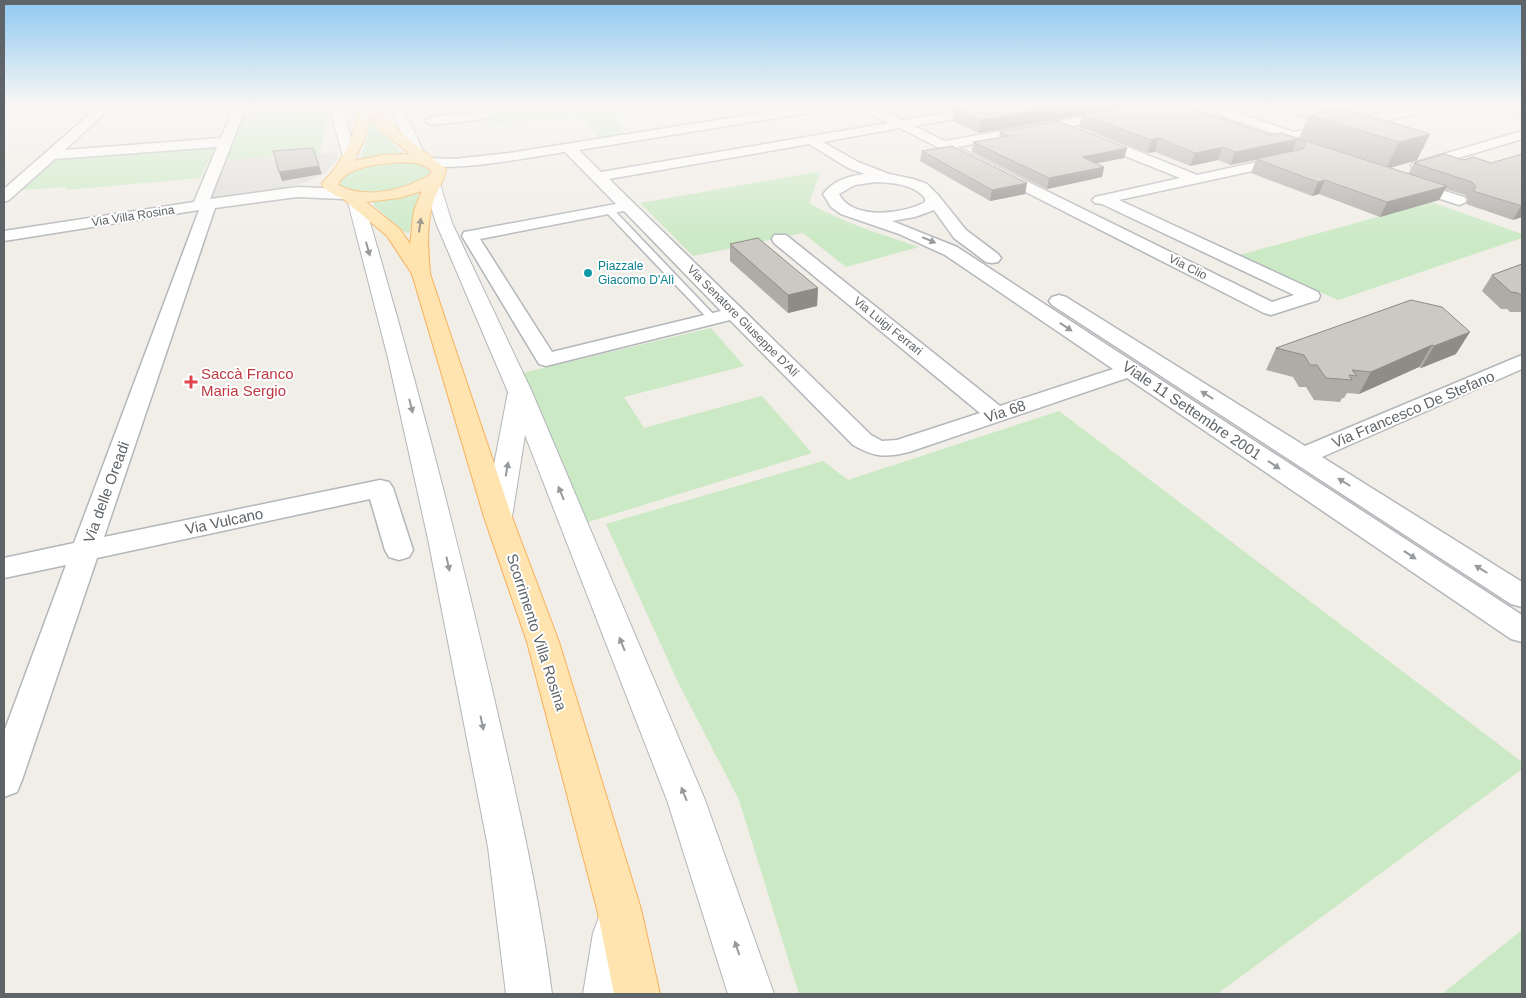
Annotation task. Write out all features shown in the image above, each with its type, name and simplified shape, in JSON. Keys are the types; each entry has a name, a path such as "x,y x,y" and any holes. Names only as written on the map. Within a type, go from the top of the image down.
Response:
{"main road":[{"path":"352,152 330,183 331,187 349,197 398,193 421,187 430,169"},
{"path":"411,152 430,169"},
{"path":"338,173 367,162 383,160 415,159 430,169"},
{"name":"Scorrimento Villa Rosina","path":"430,169 418,237 421,274 498,517 543,642 618,909 637,994"},
{"name":"Scorrimento Villa Rosina","path":"349,197 394,233 421,274"}],"street":[{"path":"4,197 55,152"},
{"path":"51,155 97,152"},
{"name":"Via delle Oreadi","path":"4,780 86,550 224,152"},
{"path":"348,152 350,157"},
{"path":"421,152 430,169 444,223 520,392 686,800 751,994"},
{"path":"430,169 541,152"},
{"name":"Via Senatore Giuseppe D'Alí","path":"573,152 598,177 618,208 734,313 862,440 878,449"},
{"path":"598,177 743,152"},
{"path":"803,152 845,183 859,179 893,179"},
{"path":"830,152 853,165 893,179 921,186 933,198 932,204 926,210 899,217 874,216 850,212 832,200 831,194 835,177"},
{"name":"Via Clio","path":"957,152 1272,309 1311,296 1104,199"},
{"path":"1126,152 1195,179"},
{"path":"1067,207 1195,179 1298,153 1296,152"},
{"path":"1459,200 1399,175 1471,152"},
{"name":"Via Villa Rosina","path":"262,196 313,183 338,173"},
{"name":"Via Villa Rosina","path":"4,236 297,192 349,197"},
{"path":"349,197 399,358 443,539 508,847 529,994"},
{"name":"Viale 11 Settembre 2001","path":"933,198 941,206 947,219 971,244 1522,596"},
{"path":"618,208 470,236 546,360 734,313"},
{"name":"Viale 11 Settembre 2001","path":"850,212 914,234 951,251 1522,630"},
{"name":"Via Luigi Ferrari","path":"780,239 996,414"},
{"name":"Via Francesco De Stefano","path":"1304,456 1522,362"},
{"name":"Via 68","path":"878,449 900,447 1131,370"},
{"path":"498,517 520,392"},
{"name":"Via Vulcano","path":"4,568 380,488 399,550"},
{"path":"606,994 618,909"}],"lane":[{"path":"618,208 713,318"}],"shaded area":[{"path":"337,152 339,158 325,173 306,182 279,189 211,201 225,160 263,156 274,159"}],"green space":[{"path":"124,152 213,152 200,178 65,190 67,187 21,190 58,157"},
{"path":"229,152 321,152 320,154 225,160"},
{"path":"362,152 401,152 403,154 360,159"},
{"path":"410,162 423,164 430,168 431,174 418,184 390,193 364,194 340,188 336,183 349,171 378,163"},
{"path":"816,172 820,173 809,203 849,222 919,247 846,267 803,233 693,256 640,203"},
{"path":"420,192 409,233 406,233 374,206 374,201"},
{"path":"1431,202 1522,234 1522,238 1338,300 1240,255"},
{"path":"711,328 744,366 624,397 644,428 762,396 812,453 585,523 514,375"},
{"path":"1059,411 1522,762 1522,769 1217,994 799,994 739,800 678,682 606,524 823,461 848,480"},
{"path":"1522,930 1522,994 1442,994"}],"building":[{"path":"273,152 314,152 319,166 279,172"},
{"path":"923,152 963,152 1027,183 992,190"},
{"path":"993,152 1109,152 1082,157 1104,167 1049,178"},
{"path":"1291,152 1339,152 1447,186 1387,202 1325,180 1318,182 1256,159"},
{"path":"1444,154 1464,160 1473,157 1491,163 1522,154 1522,206 1473,191 1476,187 1472,182 1414,163"},
{"path":"758,238 818,288 788,295 730,244"},
{"path":"1522,264 1522,295 1511,292 1492,275"},
{"path":"1411,300 1442,307 1470,332 1434,346 1432,345 1371,372 1352,370 1357,376 1349,375 1352,380 1326,378 1317,365 1310,365 1304,355 1276,348"}],"place":[{"name":"Piazzale Giacomo D'Alì","path":"588,273"},
{"name":"Saccà Franco Maria Sergio","path":"191,382"}]}
